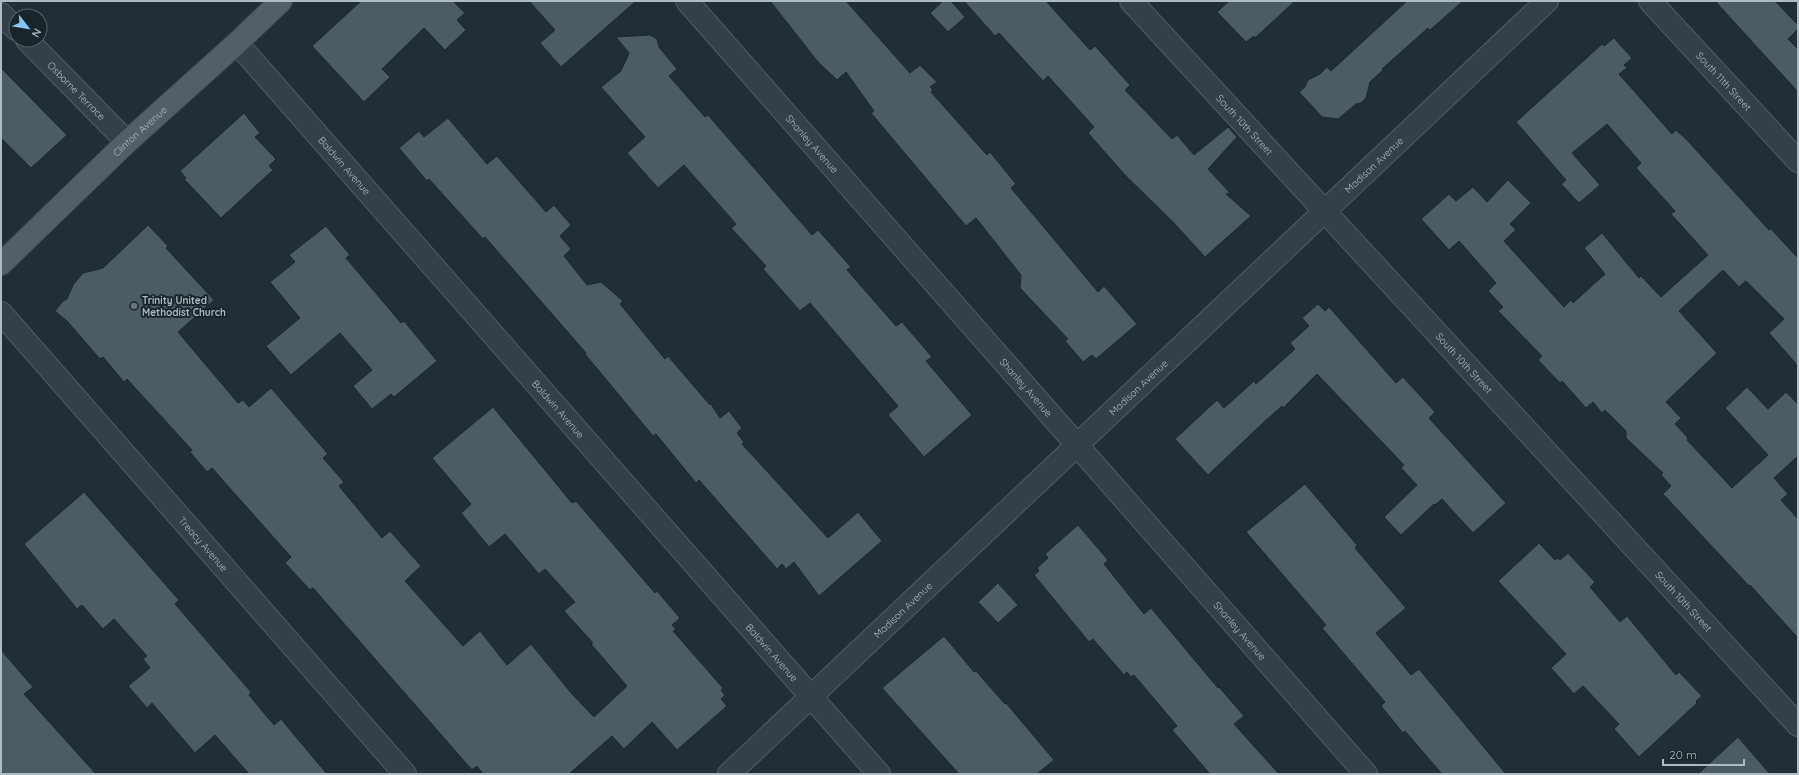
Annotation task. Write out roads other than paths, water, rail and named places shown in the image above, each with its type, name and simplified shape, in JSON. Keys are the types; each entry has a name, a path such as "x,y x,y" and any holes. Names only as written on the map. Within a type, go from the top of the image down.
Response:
{"main road":[{"name":"Clinton Avenue","path":"1,264 127,142 282,1"}],"street":[{"name":"Shanley Avenue","path":"687,1 1366,774"},
{"name":"South 10th Street","path":"1131,1 1798,725"},
{"name":"Madison Avenue","path":"729,774 1547,1"},
{"name":"South 11th Street","path":"1650,1 1798,161"},
{"name":"Baldwin Avenue","path":"237,43 879,774"},
{"name":"Osborne Terrace","path":"34,48 127,142"},
{"name":"Treacy Avenue","path":"1,313 405,774"}],"place":[{"name":"Trinity United Methodist Church","path":"134,306"}]}
